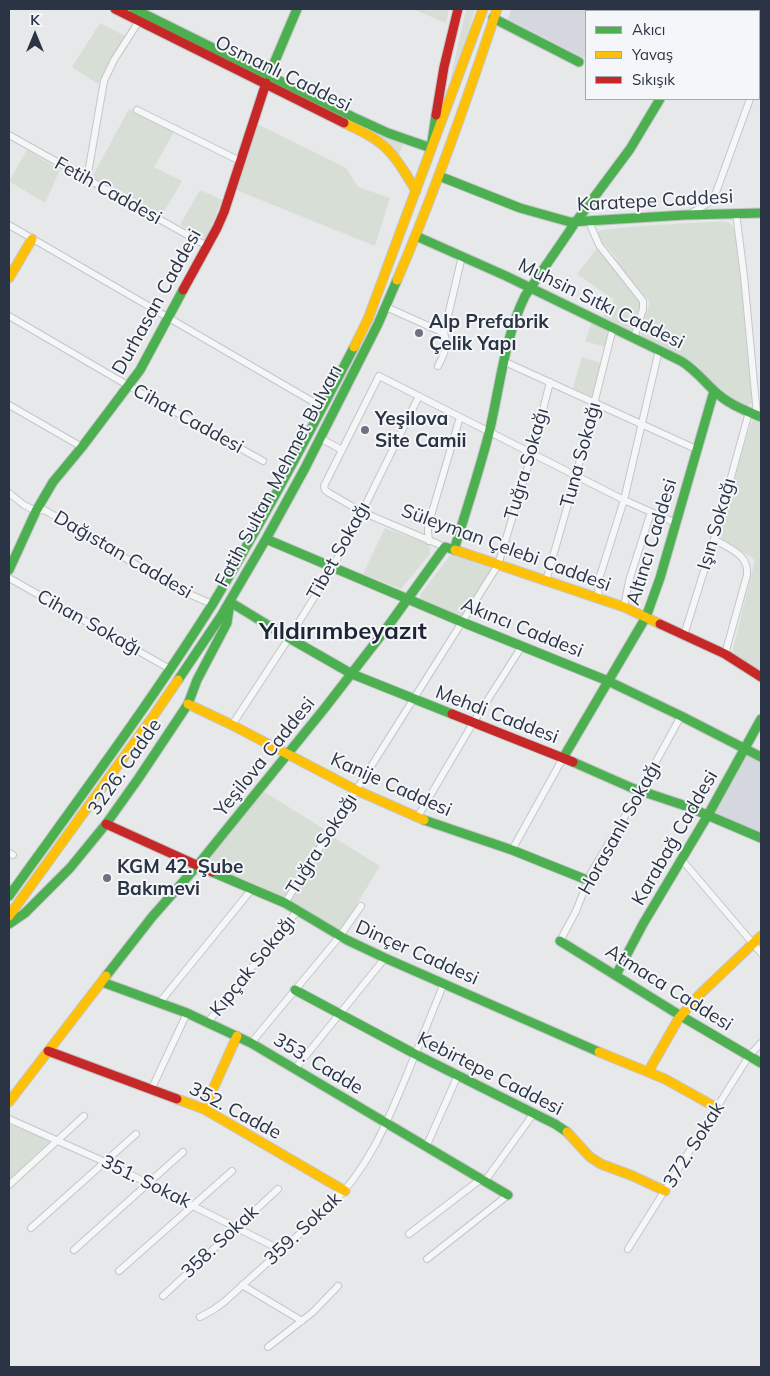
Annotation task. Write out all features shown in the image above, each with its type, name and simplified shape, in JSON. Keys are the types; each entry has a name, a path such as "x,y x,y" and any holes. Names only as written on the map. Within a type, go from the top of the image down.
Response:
{"main road":[{"name":"Osmanlı Caddesi","path":"115,9 388,133 431,148"},
{"name":"Osmanlı Caddesi","path":"134,9 268,79 363,132 378,142 396,160 413,184 416,192"},
{"name":"Durhasan Caddesi","path":"9,570 36,511 53,482 129,386 147,359 207,246 224,212 268,79 297,9"},
{"path":"431,148 444,67 458,9"},
{"name":"Fatih Sultan Mehmet Bulvarı","path":"9,896 170,669 212,604 294,462 368,319 483,9"},
{"name":"Fatih Sultan Mehmet Bulvarı","path":"9,916 152,718 230,602 266,539 320,438 386,307 439,176 497,9"},
{"path":"494,18 579,62"},
{"name":"Yeşilova Caddesi","path":"9,1102 170,896 288,755 450,549 489,432 503,361 518,308 575,223 630,149 659,100"},
{"name":"Karatepe Caddesi","path":"439,176 520,208 575,223 685,215 761,213"},
{"name":"Muhsin Sıtkı Caddesi","path":"416,236 659,350 698,372 714,391 730,403 756,415"},
{"path":"9,278 32,239"},
{"name":"Altıncı Caddesi","path":"563,758 646,617 676,523 714,391"},
{"name":"Akıncı Caddesi","path":"266,539 608,681 761,757"},
{"name":"Süleyman Çelebi Caddesi","path":"450,549 624,607 725,654 761,676"},
{"name":"Mehdi Caddesi","path":"230,602 352,674 563,758 640,791 679,803 761,838"},
{"name":"3226. Cadde","path":"9,924 37,902 70,868 106,824 138,779 188,704 197,680 223,631 229,616 230,602"},
{"name":"Kanije Caddesi","path":"188,704 356,790 417,818 512,850 588,880"},
{"name":"Karabağ Caddesi","path":"616,975 643,924 708,815 761,718"},
{"name":"Dinçer Caddesi","path":"106,824 197,866 285,903 340,936 385,958 648,1072 717,1108"},
{"path":"648,1072 681,1016 761,936"},
{"name":"Atmaca Caddesi","path":"560,941 761,1063"},
{"name":"353. Cadde","path":"102,982 188,1013 237,1036 508,1195"},
{"name":"Kebirtepe Caddesi","path":"295,990 415,1054 563,1129 590,1157 601,1164 665,1191"},
{"path":"204,1109 237,1036"},
{"name":"352. Cadde","path":"48,1051 204,1109 345,1191"}],"street":[{"path":"87,179 104,81 114,60 139,21"},
{"path":"685,215 707,204 714,198 750,100"},
{"path":"136,110 240,161"},
{"name":"Fetih Caddesi","path":"9,135 207,246"},
{"path":"736,213 744,276 756,415"},
{"path":"589,222 599,245 643,301 643,309 634,338"},
{"path":"9,225 322,407"},
{"path":"438,366 446,347 444,333 462,256"},
{"path":"386,307 444,333"},
{"name":"Cihat Caddesi","path":"9,316 263,461"},
{"name":"Tuna Sokağı","path":"546,582 576,476 613,328"},
{"path":"599,599 599,579 624,500 659,350"},
{"path":"503,361 696,449"},
{"path":"320,438 342,450 379,376 624,500 676,523"},
{"name":"Tuğra Sokağı","path":"285,903 498,565 532,453 550,382"},
{"name":"Tibet Sokağı","path":"232,725 333,567 419,396"},
{"path":"9,405 82,447"},
{"name":"Işın Sokağı","path":"684,635 756,415"},
{"path":"429,541 428,526 460,417"},
{"name":"Süleyman Çelebi Caddesi","path":"342,450 324,486 325,490 362,512 450,549"},
{"name":"Dağıstan Caddesi","path":"9,493 36,511 48,511 173,586 212,604"},
{"path":"624,607 629,581 651,512"},
{"path":"714,539 743,557 747,568 747,575 725,654"},
{"name":"Cihan Sokağı","path":"9,578 170,669"},
{"path":"417,818 473,723 522,646"},
{"name":"Horasanlı Sokağı","path":"560,941 588,880 681,716"},
{"name":"Altıncı Caddesi","path":"512,850 563,758"},
{"path":"682,860 761,952"},
{"path":"160,1002 252,889"},
{"path":"252,1044 340,936 361,906"},
{"name":"Kıpçak Sokağı","path":"208,1022 298,910"},
{"path":"295,1069 385,958"},
{"name":"359. Sokak","path":"200,1317 213,1310 242,1286 345,1191 373,1150 387,1123 444,983"},
{"path":"152,1090 188,1013"},
{"name":"372. Sokak","path":"628,1249 749,1056 761,1043"},
{"path":"426,1147 458,1075"},
{"path":"409,1234 483,1180 534,1113"},
{"path":"9,1185 84,1116"},
{"name":"351. Sokak","path":"9,1119 105,1162 280,1250"},
{"path":"31,1228 136,1134"},
{"path":"74,1250 183,1152"},
{"path":"119,1271 232,1171"},
{"name":"358. Sokak","path":"163,1296 278,1189"},
{"path":"427,1259 508,1195"},
{"path":"242,1286 302,1322"},
{"path":"268,1347 302,1322 338,1286"}],"shaded area":[{"path":"413,9 449,9 446,24 446,23"},
{"path":"466,9 475,9 466,40 450,81"},
{"path":"511,9 686,9 585,10 585,58 508,19"},
{"path":"100,23 125,36 98,84 72,67"},
{"path":"129,109 174,132 154,167 182,181 162,215 121,191 92,177"},
{"path":"257,124 346,168 358,187 390,198 375,246 236,190"},
{"path":"359,124 404,141 398,157 372,132"},
{"path":"27,150 60,170 45,203 9,181"},
{"path":"200,190 222,200 206,239 180,225"},
{"path":"729,223 736,233 752,403 747,405 727,397 711,384 697,365 642,337 640,332 650,302 617,263 616,258 597,235 597,232 601,230"},
{"path":"597,248 641,302 632,332 602,318 614,300 577,274"},
{"path":"592,323 609,332 606,347 585,341"},
{"path":"582,357 601,363 593,398 573,388"},
{"path":"757,420 761,422 761,672 736,656 733,649 754,560 722,541 721,535 740,457 752,421"},
{"path":"385,528 429,544 430,554 401,589 363,574"},
{"path":"451,554 492,569 461,618 421,600 420,595"},
{"path":"745,754 761,762 761,833 711,813"},
{"path":"263,791 327,831 284,899 212,867 209,862 209,859"},
{"path":"333,837 380,866 340,932 291,902"},
{"path":"9,1124 50,1141 9,1180"}],"traffic: fast":[{"path":"134,9 353,117 388,133 431,148 436,115"},
{"path":"269,75 297,9"},
{"path":"493,18 579,62"},
{"path":"454,550 489,433 507,346 525,296 575,223 630,149 659,100"},
{"path":"439,176 520,208 570,222 685,215 761,213"},
{"path":"416,236 506,276 681,361 724,399 739,408 761,417"},
{"path":"178,680 221,616 305,468 378,324 397,280"},
{"path":"9,570 36,511 53,482 140,370 183,290"},
{"path":"9,896 138,716 212,605 285,477 354,347"},
{"path":"563,758 646,617 660,578 714,391"},
{"path":"266,539 608,681 761,757"},
{"path":"106,976 152,917 197,866 324,709 386,629 445,547 455,550"},
{"path":"9,924 25,913 70,868 106,824 138,779 188,704 197,680 227,623 230,602 352,674 452,714"},
{"path":"616,975 643,924 708,815 761,719"},
{"path":"573,762 632,788 686,806 761,838"},
{"path":"424,820 512,850 587,880"},
{"path":"212,872 285,903 347,940 385,958 599,1052"},
{"path":"560,941 761,1063"},
{"path":"102,982 187,1013 251,1043 508,1195"},
{"path":"295,990 415,1054 555,1124 567,1132"}],"traffic: slow":[{"path":"354,347 368,319 483,9"},
{"path":"397,280 450,146 497,9"},
{"path":"344,123 372,137 387,149 416,191"},
{"path":"9,278 32,239"},
{"path":"455,550 624,607 660,624"},
{"path":"9,916 178,680"},
{"path":"188,704 356,790 424,820"},
{"path":"648,1072 679,1018 698,996 761,936"},
{"path":"9,1102 106,976"},
{"path":"204,1109 237,1036"},
{"path":"599,1052 665,1079 717,1108"},
{"path":"177,1099 204,1109 345,1191"},
{"path":"567,1132 590,1157 601,1164 665,1191"}],"traffic: jam":[{"path":"115,9 344,123"},
{"path":"436,115 444,67 458,9"},
{"path":"183,290 224,212 266,83"},
{"path":"660,624 725,654 761,677"},
{"path":"452,714 573,762"},
{"path":"106,824 212,872"},
{"path":"48,1051 177,1099"}],"place":[{"name":"Alp Prefabrik Çelik Yapı","path":"419,333"},
{"name":"Yeşilova Site Camii","path":"365,430"},
{"name":"KGM 42. Şube Bakımevi","path":"107,878"}],"district":[{"name":"Yıldırımbeyazıt","path":"343,632"}]}
